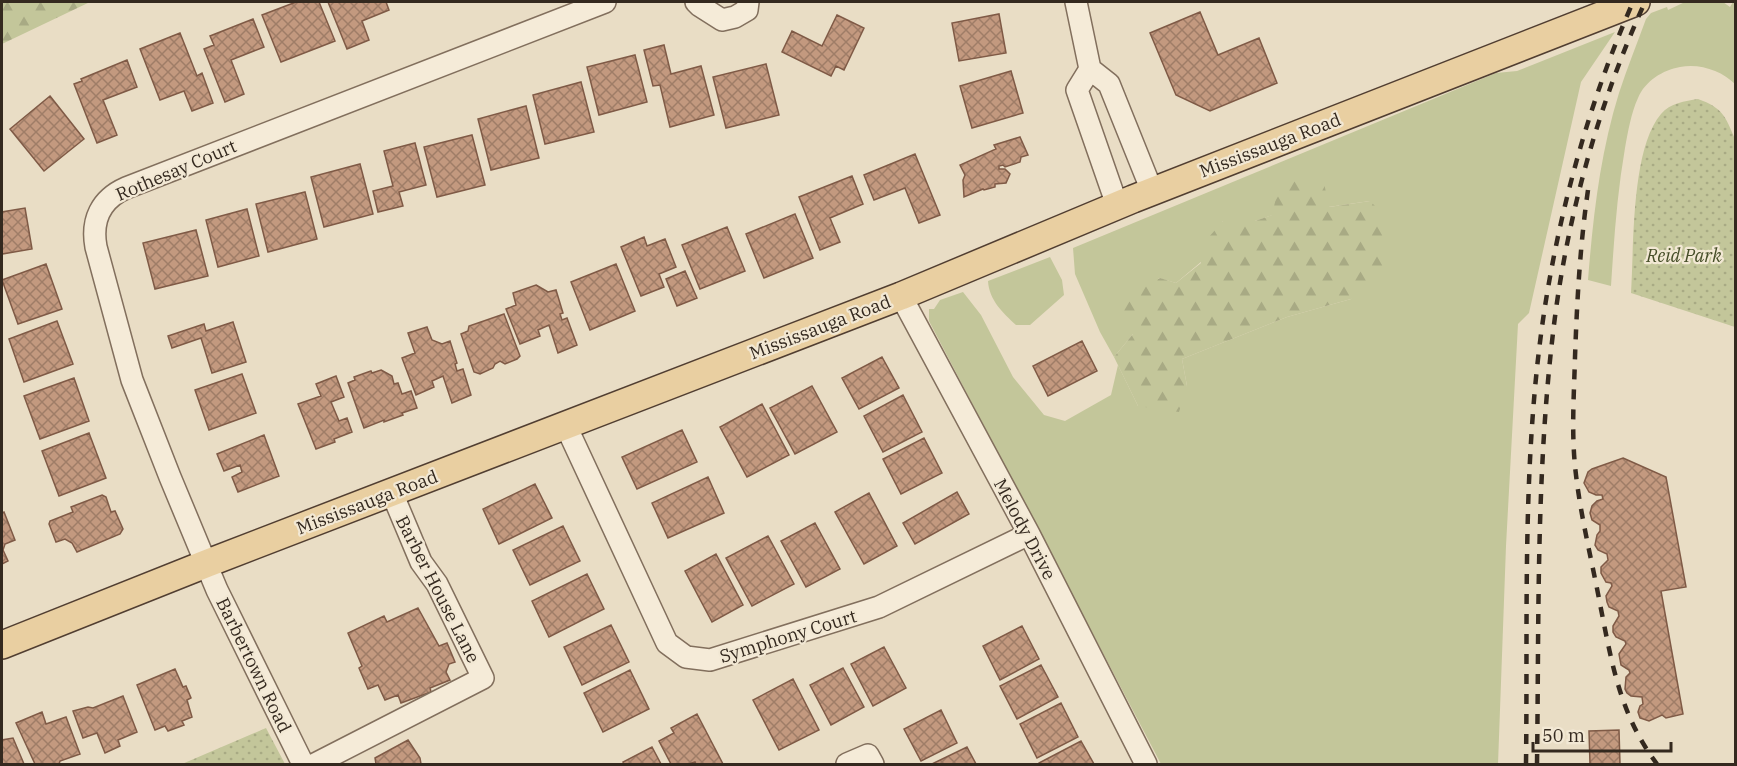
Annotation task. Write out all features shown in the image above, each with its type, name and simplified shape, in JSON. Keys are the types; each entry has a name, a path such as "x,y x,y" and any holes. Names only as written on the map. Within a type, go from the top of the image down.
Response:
{"main road":[{"name":"Mississauga Road","path":"2,645 207,563 901,296 1117,205 1636,2"}],"street":[{"name":"Rothesay Court","path":"207,563 132,381 94,238 96,220 104,204 117,191 605,2"},
{"path":"696,2 722,20 735,17 747,10 748,2"},
{"path":"1076,2 1090,69 1109,84 1152,191"},
{"path":"1090,69 1077,90 1117,205"},
{"name":"Melody Drive","path":"901,296 1029,534 1146,765"},
{"name":"Symphony Court","path":"566,426 667,643 686,657 710,660 879,607 1029,534"},
{"name":"Barber House Lane","path":"315,765 483,678 436,584 421,562 392,493"},
{"name":"Barbertown Road","path":"207,563 217,590 303,765"},
{"path":"847,765 870,760"}],"green space":[{"path":"2,2 90,2 2,44"},
{"path":"1685,2 1723,2 1730,7 1733,2 1735,3 1735,84 1724,75 1710,69 1688,66 1674,68 1661,74 1645,86 1633,110 1625,148 1611,286 1588,280 1602,162 1622,84 1646,19 1651,13 1667,7 1668,10"},
{"path":"1615,32 1581,82 1529,313 1518,324 1506,546 1498,764 1161,764 929,321 929,309 934,309 940,300 963,292 981,315 1013,377 1044,415 1065,421 1111,395 1118,365 1138,406 1187,386 1182,359 1287,317 1351,299 1370,201 1273,215 1255,221 1223,221 1201,262 1176,283 1159,278 1133,334 1114,357 1100,332 1075,274 1073,248 1496,73 1517,71"},
{"name":"Reid Park","path":"1698,99 1713,106 1722,114 1735,139 1735,327 1631,293 1636,199 1644,150 1651,130 1665,110 1678,103"},
{"path":"1281,176 1323,178 1329,207 1370,201 1386,217 1383,265 1351,299 1287,317 1182,359 1187,386 1179,412 1138,406 1114,357 1133,334 1118,303 1160,278 1176,283 1201,263 1201,246 1223,221 1255,221 1272,215"},
{"path":"1050,257 1062,280 1064,295 1030,325 1016,325 994,300 988,281"},
{"path":"266,728 285,764 182,764"}],"building":[{"path":"296,2 319,2 335,41 281,62 262,15"},
{"path":"328,2 386,2 389,10 362,21 369,40 347,49"},
{"path":"1200,12 1218,55 1259,38 1277,83 1210,111 1176,95 1150,33"},
{"path":"999,14 1006,53 959,61 952,23"},
{"path":"837,15 864,28 844,70 836,66 831,76 782,52 792,31 822,46"},
{"path":"253,19 264,47 231,60 244,94 225,102 204,49 214,45 210,36"},
{"path":"180,33 197,76 202,73 213,103 192,111 184,91 160,100 140,49"},
{"path":"664,45 671,74 701,66 714,115 670,127 660,85 653,86 644,50"},
{"path":"635,55 647,102 599,115 587,67"},
{"path":"127,60 137,87 103,100 117,135 97,143 74,84"},
{"path":"766,64 779,115 726,128 713,77"},
{"path":"1011,71 1023,113 972,128 960,86"},
{"path":"581,82 594,132 545,144 533,95"},
{"path":"50,96 84,139 44,171 10,129"},
{"path":"526,106 539,158 491,170 478,119"},
{"path":"472,135 485,185 437,197 424,147"},
{"path":"1020,137 1028,155 1021,157 1020,162 1005,167 999,166 999,169 1005,169 1010,174 1006,183 995,184 995,187 964,197 965,175 960,165 996,149 994,145"},
{"path":"415,143 426,185 399,192 403,206 378,212 373,191 393,186 384,151"},
{"path":"915,154 940,215 919,223 905,188 874,200 864,175"},
{"path":"360,164 373,214 324,227 311,177"},
{"path":"852,176 863,204 830,218 840,242 820,250 799,197"},
{"path":"305,192 317,239 268,252 256,204"},
{"path":"25,208 32,249 2,254 2,212"},
{"path":"247,209 259,256 218,267 206,220"},
{"path":"795,214 813,258 764,278 746,234"},
{"path":"727,227 745,271 700,289 682,245"},
{"path":"196,230 208,276 155,289 143,243"},
{"path":"644,237 647,246 665,239 676,267 659,274 664,287 641,296 621,247"},
{"path":"46,264 62,309 18,324 2,280"},
{"path":"616,264 635,311 590,330 571,282"},
{"path":"685,271 697,298 677,306 666,279"},
{"path":"536,285 548,292 556,290 563,313 560,314 562,320 567,318 577,345 558,353 549,325 538,330 540,336 520,344 506,309 516,305 513,293"},
{"path":"504,314 520,356 505,364 500,361 493,368 480,374 474,372 461,334 468,331 469,326"},
{"path":"57,321 73,364 24,382 9,339"},
{"path":"233,322 246,362 212,373 201,338 172,348 168,336 204,324 206,331"},
{"path":"427,327 432,340 442,344 450,341 457,363 455,364 457,371 463,369 471,395 452,403 443,376 432,381 434,387 416,395 402,358 415,353 408,333"},
{"path":"1082,341 1097,371 1048,396 1033,366"},
{"path":"882,357 899,388 859,409 842,378"},
{"path":"381,370 392,376 394,384 398,383 402,394 411,391 417,408 364,428 348,383 355,380 354,377"},
{"path":"242,374 256,413 209,430 195,390"},
{"path":"336,376 344,397 331,402 339,421 347,418 352,432 316,449 298,404 321,396 316,384"},
{"path":"74,378 89,421 40,439 24,396"},
{"path":"812,386 837,432 795,454 770,408"},
{"path":"903,395 922,432 883,452 864,416"},
{"path":"762,404 789,455 747,477 720,427"},
{"path":"682,430 697,462 637,489 622,457"},
{"path":"89,433 106,478 59,496 42,451"},
{"path":"264,435 279,476 238,492 232,477 242,472 240,465 224,471 217,454"},
{"path":"924,438 942,473 901,494 883,459"},
{"path":"1623,458 1666,477 1686,587 1661,591 1683,714 1666,718 1662,715 1649,721 1640,718 1638,712 1643,704 1642,697 1631,696 1625,689 1626,677 1630,673 1621,665 1619,654 1626,644 1613,632 1613,626 1619,616 1618,611 1609,607 1607,602 1606,596 1612,586 1611,583 1606,582 1601,573 1601,567 1608,560 1607,554 1598,550 1595,545 1600,525 1592,520 1590,513 1592,506 1603,499 1602,495 1589,492 1584,483 1588,472 1592,469"},
{"path":"708,477 724,513 668,538 652,503"},
{"path":"535,484 552,518 499,544 483,509"},
{"path":"957,492 969,514 915,544 903,523"},
{"path":"869,493 897,546 864,564 835,512"},
{"path":"102,495 106,497 111,512 115,511 123,529 120,534 77,552 72,543 65,539 56,542 50,521 73,512 71,507"},
{"path":"4,512 15,540 5,544 3,550 8,561 2,564 2,513"},
{"path":"815,523 840,569 806,587 781,541"},
{"path":"563,526 580,561 530,585 513,550"},
{"path":"768,536 794,584 752,606 726,558"},
{"path":"716,554 743,605 712,622 685,571"},
{"path":"587,574 604,609 549,637 532,601"},
{"path":"418,608 439,646 447,643 455,662 449,664 446,672 450,680 430,688 431,692 401,703 398,695 385,700 378,685 368,689 359,668 362,666 348,633 384,616 387,622"},
{"path":"611,625 629,662 582,685 564,647"},
{"path":"1022,626 1039,659 1000,680 983,646"},
{"path":"884,647 906,688 873,706 851,664"},
{"path":"1041,665 1058,697 1017,719 1000,686"},
{"path":"843,668 864,707 831,725 810,685"},
{"path":"175,669 191,698 187,700 192,717 182,721 184,725 168,731 165,726 155,730 137,685"},
{"path":"630,670 649,709 603,732 584,693"},
{"path":"793,679 819,730 779,750 753,700"},
{"path":"123,696 137,732 118,740 120,746 105,753 97,733 83,738 73,711 93,708"},
{"path":"1061,703 1078,737 1037,758 1020,724"},
{"path":"941,710 957,743 921,761 904,729"},
{"path":"42,712 46,724 66,717 80,754 60,761 59,764 35,764 16,723"},
{"path":"697,714 723,764 696,764 695,762 671,764 659,741 674,733 671,728"},
{"path":"1619,730 1620,764 1590,764 1589,731"},
{"path":"13,738 24,764 2,764 2,740"},
{"path":"408,740 420,758 421,764 376,764 375,758"},
{"path":"1081,741 1094,764 1039,764 1039,763"},
{"path":"652,747 661,764 624,764 623,762"},
{"path":"967,747 976,764 932,764"}],"railway":[{"path":"1526,764 1528,526 1533,406 1539,347 1555,251 1572,178 1605,71 1633,2"},
{"path":"1537,764 1541,495 1553,333 1566,248 1586,164 1613,81 1645,2"},
{"path":"1588,190 1578,294 1574,460 1604,626 1619,688 1634,727 1657,764"}]}
